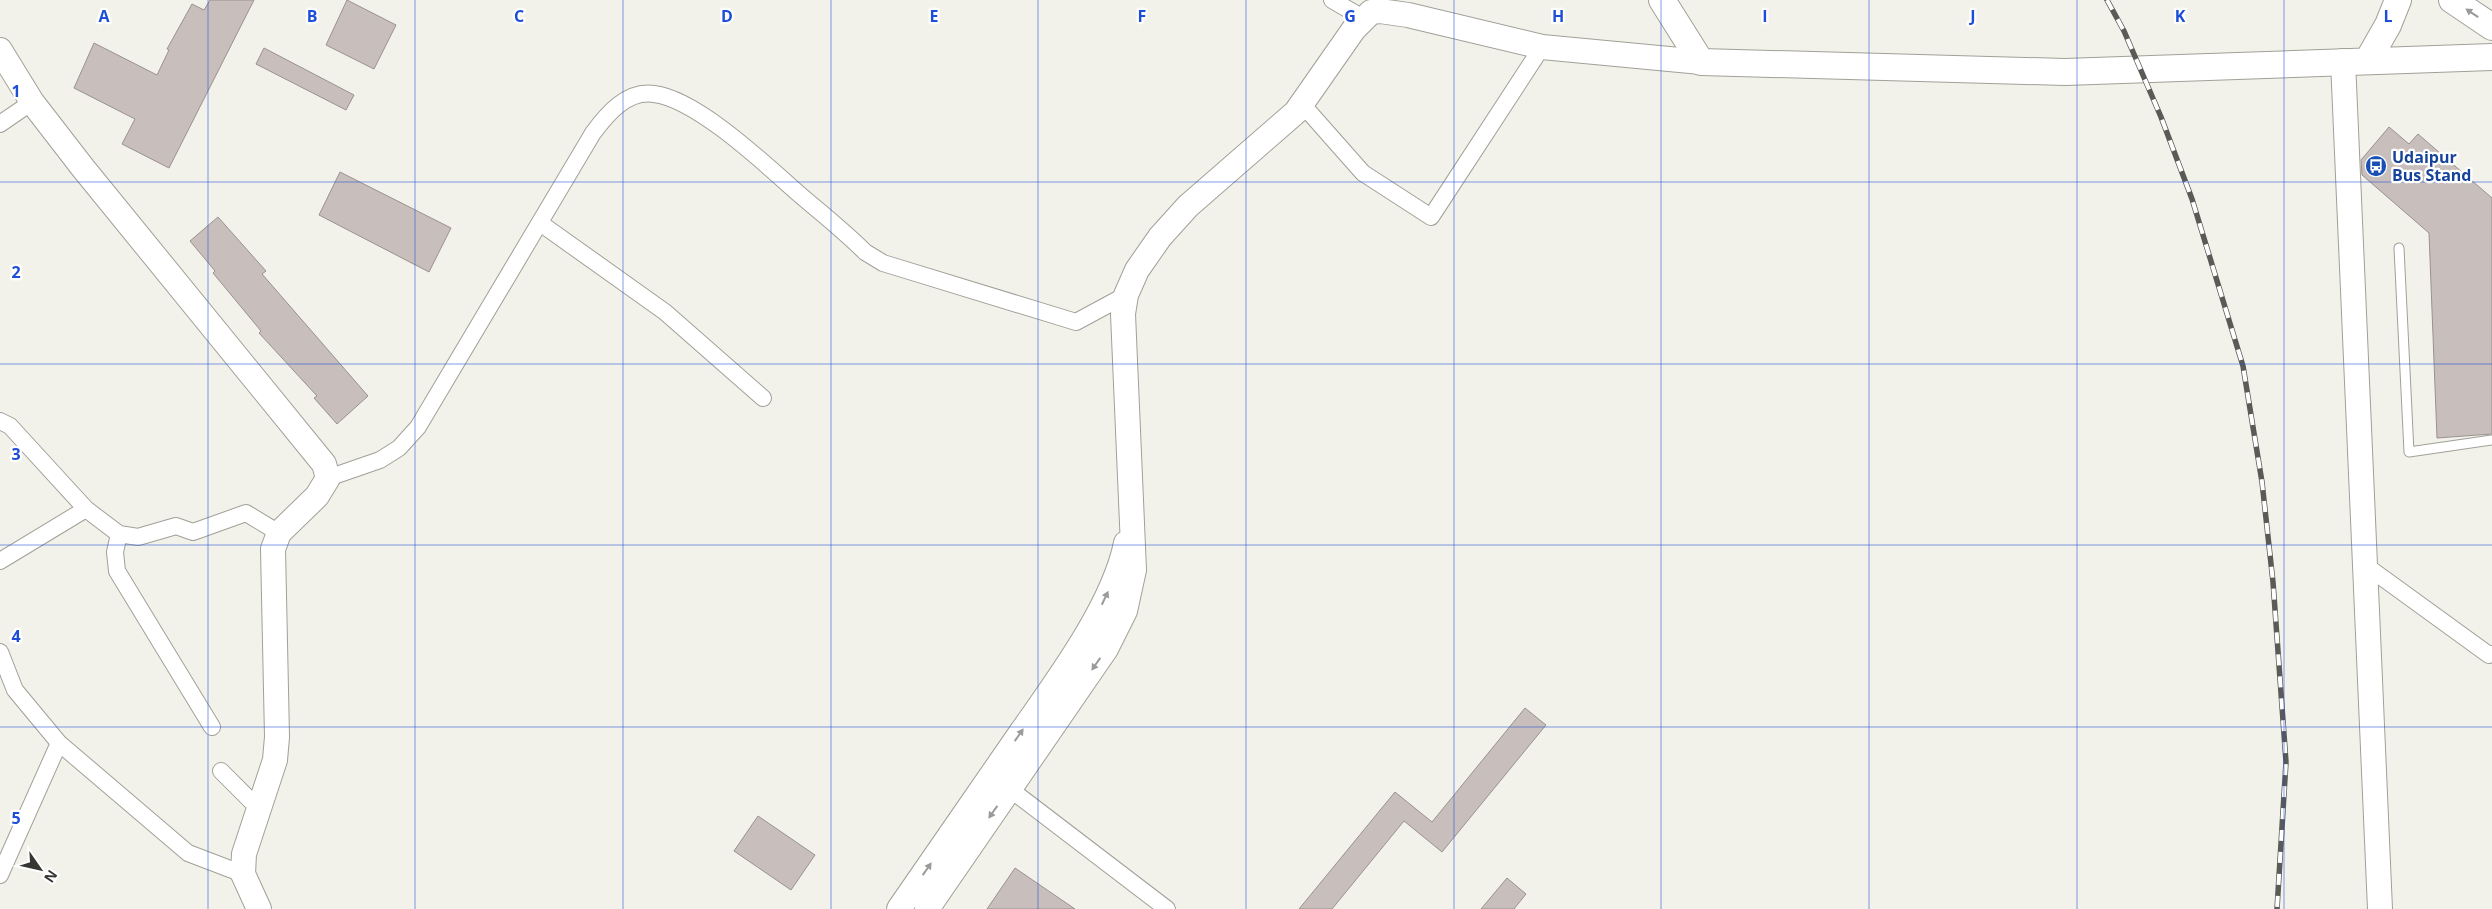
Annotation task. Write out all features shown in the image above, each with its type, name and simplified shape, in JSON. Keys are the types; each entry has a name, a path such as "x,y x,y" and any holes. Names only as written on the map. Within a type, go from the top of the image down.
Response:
{"main road":[{"path":"1662,0 1701,62 2065,72 2492,57"},
{"path":"2355,61 2388,25 2398,0"},
{"path":"2452,0 2492,27"}],"street":[{"path":"1332,0 1363,18"},
{"path":"899,909 1001,782 1116,632 1131,588 1134,570 1123,322 1126,295 1137,270 1172,223 1290,118 1363,18 1372,12 1380,11 1408,15 1542,47 1701,62"},
{"path":"1302,104 1363,173 1431,217 1542,47"},
{"path":"0,50 32,102 83,168 316,452 324,464 328,478"},
{"path":"2355,61 2364,566 2380,909"},
{"path":"258,908 243,874 244,854 275,760 277,737 273,549 279,533 317,496 328,478 380,460 399,448 418,427 602,120 623,102 636,95 653,93 687,107 738,141 865,252 884,263 1076,322 1126,295"},
{"path":"0,124 32,102"},
{"path":"540,223 664,312 763,398"},
{"path":"0,421 10,426 86,509 119,534 138,537 176,526 193,532 246,513 279,533"},
{"path":"0,561 86,509"},
{"path":"119,534 115,552 116,571 212,727"},
{"path":"2364,566 2489,655 2492,654"},
{"path":"0,652 15,690 59,743 188,853 243,874"},
{"path":"0,875 59,743"},
{"path":"221,771 258,808"},
{"path":"927,909 1001,782"},
{"path":"1001,782 1167,909"}],"lane":[{"path":"2399,248 2409,452 2492,440"}],"building":[{"path":"210,0 254,0 169,168 122,144 135,119 74,88 94,43 157,75 169,50 167,49 192,4 204,10"},
{"path":"347,0 396,25 374,69 326,45"},
{"path":"264,48 354,95 346,110 256,64"},
{"path":"2389,127 2409,144 2418,134 2492,198 2492,434 2437,438 2429,233 2362,175 2361,160"},
{"path":"340,172 451,228 429,272 319,215"},
{"path":"218,217 266,271 262,274 368,396 337,424 314,398 317,396 259,333 261,331 213,273 215,271 190,241"},
{"path":"1525,708 1546,725 1442,852 1404,821 1332,909 1299,909 1395,792 1432,822"},
{"path":"758,816 815,855 791,890 734,851"},
{"path":"1015,868 1075,909 987,909"},
{"path":"1507,878 1526,894 1514,909 1481,909"}],"railway":[{"path":"2107,0 2124,31 2161,117 2192,199 2243,366 2262,482 2273,582 2286,762 2277,909"}],"place":[{"name":"Udaipur Bus Stand","path":"2376,166"}]}
